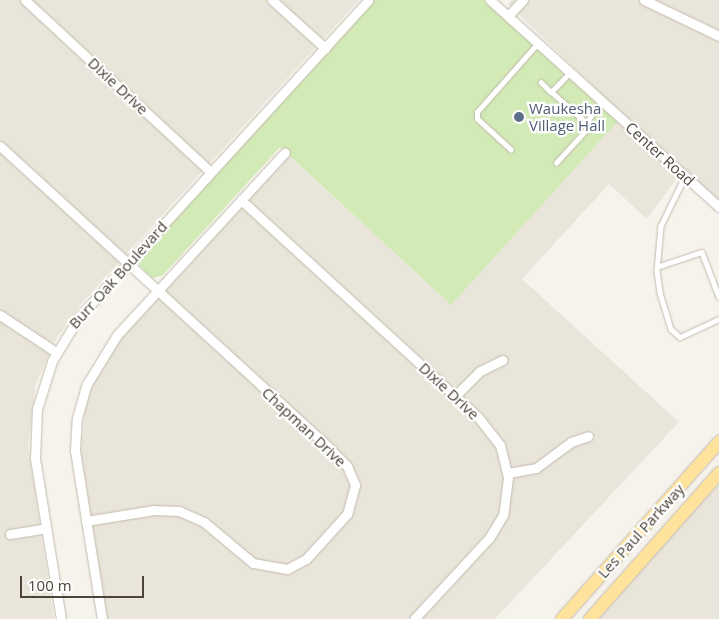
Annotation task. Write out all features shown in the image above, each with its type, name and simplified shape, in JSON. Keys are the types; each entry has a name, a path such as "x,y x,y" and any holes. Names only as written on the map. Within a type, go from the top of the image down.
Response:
{"main road":[{"name":"Les Paul Parkway","path":"562,619 719,442"},
{"name":"Les Paul Parkway","path":"590,619 719,473"}],"street":[{"name":"Dixie Drive","path":"26,0 211,172"},
{"path":"272,0 325,48"},
{"name":"Burr Oak Boulevard","path":"61,619 46,528 34,432 44,382 56,352 78,317 368,0"},
{"name":"Center Road","path":"490,0 719,208"},
{"path":"508,16 523,0"},
{"path":"644,0 719,36"},
{"name":"Chapman Drive","path":"0,146 347,466 354,480 354,502 306,559 276,570 253,563 204,522 179,511 154,510 86,522"},
{"path":"102,619 76,451 80,402 106,348 285,152"},
{"name":"Dixie Drive","path":"241,200 489,429 508,473 507,498 496,528 414,619"},
{"path":"0,315 56,352"},
{"path":"455,396 480,371 503,360"},
{"path":"508,473 536,468 571,442 588,436"},
{"path":"10,534 46,528"}],"lane":[{"path":"511,150 477,119 477,112 538,43"},
{"path":"551,92 570,72"},
{"path":"541,82 586,123"},
{"path":"556,164 586,130 586,123 602,102"},
{"path":"685,176 665,212 657,267 660,293 674,334 680,337 719,319"},
{"path":"657,267 702,252 719,296"}],"shaded area":[{"path":"0,0 359,0 80,305 56,339 36,383 28,446 54,619 0,619"},
{"path":"511,0 719,0 719,201 682,171 647,219 609,184 522,279 679,422 495,619 106,619 81,452 86,396 111,349 287,154 451,305 623,115 508,4"},
{"path":"719,484 719,619 599,619 688,517"}],"green space":[{"path":"374,0 484,0 618,121 451,305 280,147 163,275 152,278 139,265 138,258"}],"place":[{"name":"Waukesha Village Hall","path":"519,117"}]}
